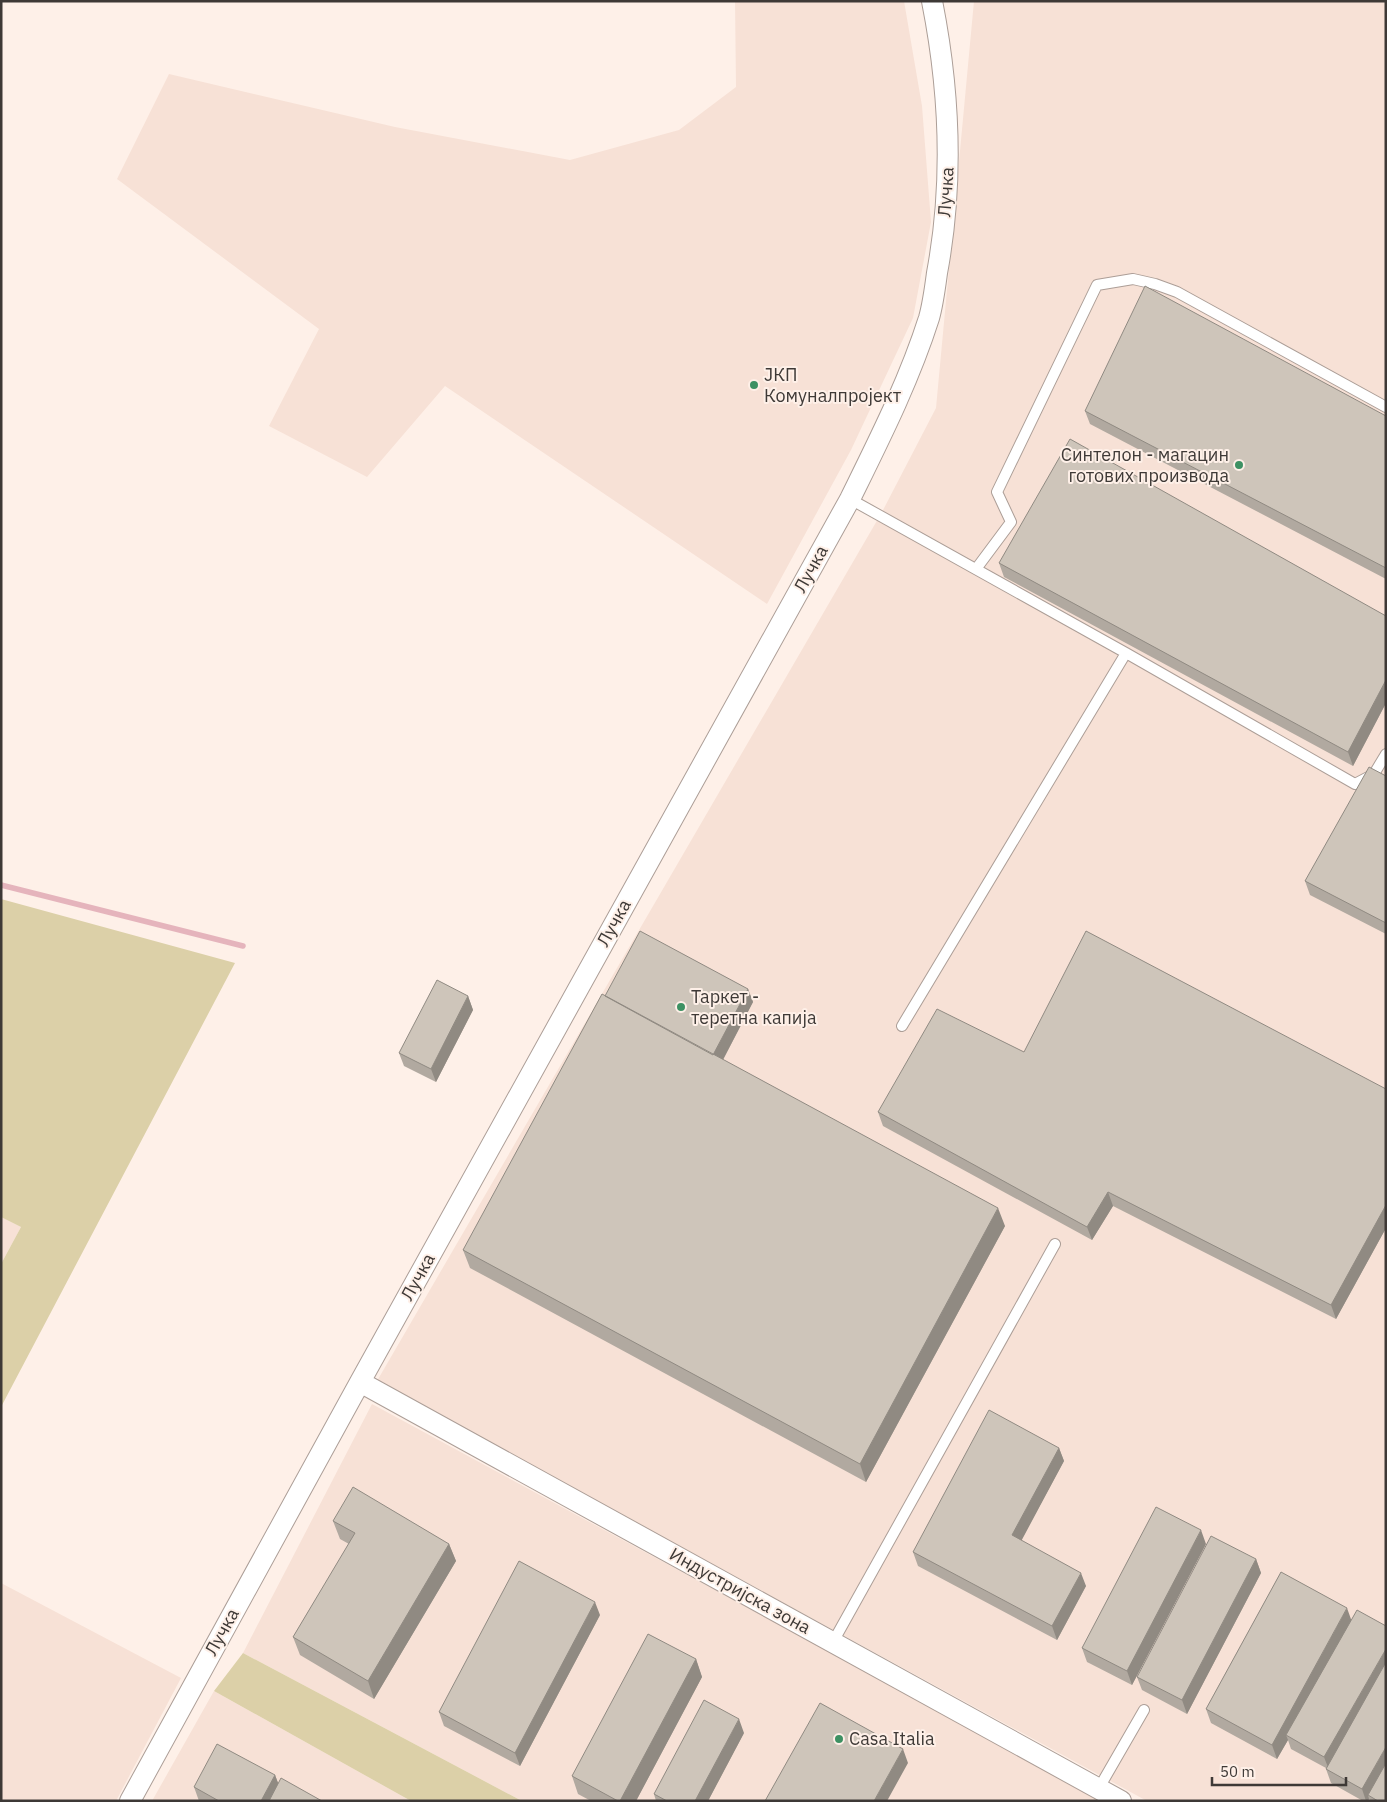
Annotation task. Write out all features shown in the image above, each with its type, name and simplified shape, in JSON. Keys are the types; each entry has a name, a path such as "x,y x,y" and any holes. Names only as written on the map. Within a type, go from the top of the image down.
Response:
{"street":[{"name":"Лучка","path":"130,1801 850,499 886,428 929,316 942,246 949,153 945,85 932,1"},
{"name":"Индустријска зона","path":"360,1382 1121,1801"}],"lane":[{"path":"976,569 1011,522 997,492 1097,285 1133,279 1177,292 1386,406"},
{"path":"850,499 1126,653 1355,784 1374,774 1386,754"},
{"path":"902,1026 1126,653"},
{"path":"833,1642 1055,1244"},
{"path":"1099,1788 1144,1710"}],"shaded area":[{"path":"735,1 904,1 922,106 931,222 913,318 851,450 767,604 445,386 367,477 269,426 319,329 117,179 169,74 395,127 570,160 679,130 736,87"},
{"path":"974,1 1386,1 1386,1801 1147,1801 377,1381 882,512 936,408"},
{"path":"1,899 235,963 1,1407 1,1264 21,1227 1,1217"},
{"path":"1,1217 21,1227 1,1264"},
{"path":"372,1404 997,1743 1100,1801 522,1801 243,1653"},
{"path":"1,1583 181,1678 116,1801 1,1801"},
{"path":"243,1653 522,1801 411,1801 214,1691"},
{"path":"214,1691 411,1801 152,1801"}],"building":[{"path":"1145,286 1386,416 1386,568 1085,411"},
{"path":"1070,439 1386,616 1386,680 1348,752 999,563"},
{"path":"1369,767 1386,776 1386,923 1305,881"},
{"name":"Таркет - теретна капија","path":"640,931 748,989 713,1055 605,996"},
{"path":"1086,931 1386,1089 1386,1205 1331,1305 1108,1192 1087,1227 878,1112 937,1009 1024,1052"},
{"path":"437,980 468,996 431,1069 399,1053"},
{"path":"602,994 998,1208 860,1464 463,1250"},
{"path":"989,1410 1059,1448 1012,1535 1081,1573 1052,1626 913,1552"},
{"path":"353,1487 449,1544 368,1681 293,1637 355,1533 333,1521"},
{"path":"1156,1507 1201,1530 1127,1671 1082,1648"},
{"path":"1211,1536 1256,1559 1182,1700 1137,1677"},
{"path":"519,1561 595,1602 515,1753 439,1712"},
{"path":"1281,1572 1347,1608 1272,1745 1206,1709"},
{"path":"1357,1610 1386,1626 1386,1649 1324,1757 1286,1735"},
{"path":"648,1634 696,1659 620,1801 618,1801 572,1776"},
{"path":"1386,1662 1386,1747 1362,1789 1326,1769"},
{"path":"704,1700 739,1719 695,1801 667,1801 654,1794"},
{"name":"Casa Italia","path":"820,1703 903,1749 874,1801 765,1801"},
{"path":"217,1744 275,1775 261,1801 219,1801 194,1787"},
{"path":"1386,1763 1386,1801 1378,1801 1368,1795"},
{"path":"281,1778 322,1801 269,1801"}],"waterway":[{"path":"1,885 243,946"}],"place":[{"name":"ЈКП Комуналпројект","path":"754,385"},
{"name":"Синтелон - магацин готових производа","path":"1239,465"},
{"name":"Таркет - теретна капија","path":"681,1007"},
{"name":"Casa Italia","path":"839,1739"}]}
